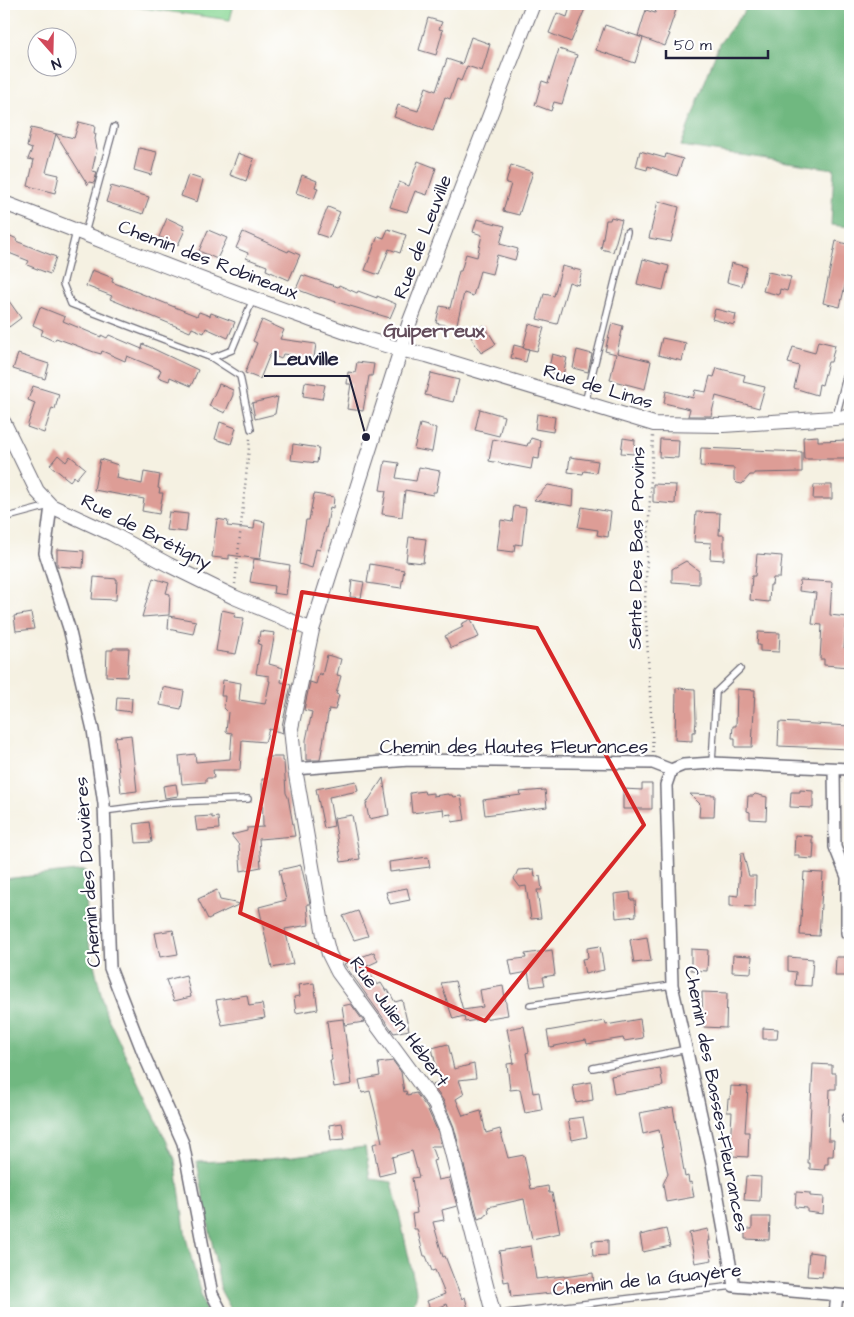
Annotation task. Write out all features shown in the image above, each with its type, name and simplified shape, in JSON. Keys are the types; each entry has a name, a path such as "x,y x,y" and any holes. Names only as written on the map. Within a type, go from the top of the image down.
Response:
{"street":[{"name":"Rue de Leuville","path":"312,630 400,350 533,4"},
{"name":"Chemin des Robineaux","path":"4,203 253,299 400,350"},
{"name":"Rue de Linas","path":"400,350 428,355 654,424 723,425 843,417"},
{"name":"Rue de Brétigny","path":"4,423 37,490 51,506 112,534 234,597 312,630"},
{"name":"Chemin des Douvières","path":"51,506 45,553 69,628 93,730 104,811 110,968 144,1055 183,1143 212,1294 222,1313"},
{"name":"Rue Julien Hébert","path":"312,630 291,728 295,769 324,936 329,954 343,979 429,1096 446,1129 493,1313"},
{"name":"Chemin des Hautes Fleurances","path":"295,769 408,760 653,763 671,770 683,765 712,762 850,769"},
{"path":"834,769 835,847 847,876 847,933 850,933"},
{"name":"Chemin des Basses-Fleurances","path":"671,770 666,785 672,984 712,1164 734,1286"},
{"name":"Chemin de la Guayère","path":"734,1286 850,1296"},
{"path":"835,1313 837,1296"}],"lane":[{"path":"114,127 63,284 71,304 212,358 240,376 251,429"},
{"path":"585,403 627,232"},
{"path":"212,358 232,350 253,299"},
{"path":"843,417 850,361"},
{"path":"4,518 51,506"},
{"path":"712,762 716,692 740,669"},
{"path":"104,811 172,802 248,799"},
{"path":"530,1005 672,984"},
{"path":"593,1068 687,1049"},
{"name":"Chemin de la Guayère","path":"507,1313 734,1286"}],"path":[{"name":"Sente Des Bas Provins","path":"653,763 645,600 654,424"},
{"path":"234,597 251,429"}],"highlighted area":[{"path":"302,592 537,628 644,825 485,1021 240,913"}],"green space":[{"path":"115,4 234,4 230,20"},
{"path":"750,4 850,4 850,227 831,225 834,169 681,146 719,44"},
{"path":"85,870 86,931 106,1014 175,1159 186,1238 206,1313 4,1313 4,879"},
{"path":"365,1147 370,1179 392,1182 417,1294 411,1313 233,1313 221,1291 197,1162 270,1159"}],"building":[{"path":"571,4 587,4 571,42 549,33 557,13 567,17"},
{"path":"658,4 678,4 665,46 638,36 646,10 655,13"},
{"path":"428,18 442,22 439,29 443,30 436,55 419,50"},
{"path":"605,25 643,38 635,63 596,50"},
{"path":"471,37 490,44 482,71 467,66 461,81 457,79 450,99 445,97 433,131 394,117 398,105 418,111 426,87 436,91 447,59 462,64"},
{"path":"559,49 577,55 562,104 554,102 551,111 535,105 542,81 548,83"},
{"path":"79,122 95,126 94,133 96,134 97,149 92,171 97,172 94,183 89,182 88,185 56,134 46,172 59,175 55,193 28,186 34,160 28,159 32,149 27,147 31,128 74,138"},
{"path":"139,148 157,152 151,175 134,170"},
{"path":"640,151 665,158 666,154 683,159 677,176 648,166 647,170 636,167"},
{"path":"238,153 254,159 246,181 230,175"},
{"path":"418,161 436,168 427,195 415,191 407,212 390,207 399,182 409,186"},
{"path":"511,165 533,172 519,215 503,211 511,184 506,183"},
{"path":"188,175 203,180 197,202 181,196"},
{"path":"302,175 317,181 315,187 318,188 314,199 296,193"},
{"path":"111,186 149,197 143,214 106,202"},
{"path":"658,201 679,207 671,242 649,238"},
{"path":"328,207 340,212 329,238 317,234"},
{"path":"611,217 622,220 613,252 601,249 606,220 610,220"},
{"path":"167,218 184,226 182,229 185,230 178,245 159,237"},
{"path":"477,219 505,226 500,244 518,249 515,260 497,255 492,274 480,271 473,296 464,293 456,328 436,323 440,306 450,308 459,271 461,271 466,254 477,257 482,235 473,232"},
{"path":"388,229 406,235 400,253 389,249 379,275 365,270 378,236 384,238"},
{"path":"208,230 227,238 217,259 199,251"},
{"path":"243,232 288,252 289,250 300,255 289,280 266,270 267,266 246,258 248,253 236,248"},
{"path":"4,233 17,239 16,241 56,257 50,274 27,265 29,261 4,251"},
{"path":"836,241 850,245 850,264 840,307 823,303"},
{"path":"643,259 669,266 663,290 637,284"},
{"path":"731,263 747,267 742,286 727,282"},
{"path":"562,266 582,271 578,285 569,282 557,324 537,319 544,294 554,296"},
{"path":"92,270 113,278 112,282 197,316 199,312 210,316 211,313 235,322 228,338 206,328 204,333 192,328 190,332 110,299 112,296 86,286"},
{"path":"768,272 791,277 787,291 780,289 779,295 763,291"},
{"path":"302,275 338,287 339,285 357,293 358,291 377,298 377,296 396,304 390,318 320,298 296,289"},
{"path":"4,294 21,318 9,327 4,320"},
{"path":"40,307 65,317 63,321 101,337 101,335 107,338 109,335 142,349 143,344 198,370 191,386 170,377 169,381 158,377 161,370 127,356 125,361 102,351 101,354 56,338 54,341 41,335 43,330 33,325"},
{"path":"715,309 736,314 734,325 712,319"},
{"path":"262,320 284,330 280,339 316,344 314,358 283,354 281,359 270,354 260,379 245,373 257,343 253,341"},
{"path":"612,323 623,326 617,353 651,361 645,389 610,380 616,354 605,351"},
{"path":"529,324 544,328 537,351 523,348"},
{"path":"484,325 496,344 481,353 469,334"},
{"path":"662,338 686,343 682,361 658,355"},
{"path":"818,341 835,345 831,362 828,362 822,385 819,384 817,395 794,388 799,366 788,363 793,347 815,353"},
{"path":"514,345 529,349 526,362 511,358"},
{"path":"577,350 592,354 588,372 573,368"},
{"path":"18,354 49,364 45,379 13,369"},
{"path":"552,354 567,358 563,375 548,371"},
{"path":"357,362 374,364 372,376 369,376 363,411 347,409 351,384 347,384 348,372 355,373"},
{"path":"717,368 745,375 743,382 765,387 759,408 716,396 711,416 688,416 690,409 664,403 666,391 693,398 695,390 706,392 710,376 714,377"},
{"path":"431,373 459,380 453,402 425,395"},
{"path":"305,382 325,385 322,399 303,396"},
{"path":"219,384 233,390 233,395 225,413 209,406"},
{"path":"33,386 59,394 55,409 52,408 44,433 27,427 35,403 28,400"},
{"path":"278,397 275,414 255,419 252,403"},
{"path":"480,409 504,416 499,436 475,430"},
{"path":"537,414 555,417 553,432 535,429"},
{"path":"220,422 236,428 231,444 215,439"},
{"path":"420,424 436,428 432,452 414,449"},
{"path":"818,436 818,441 850,440 850,459 804,459 803,437"},
{"path":"531,438 541,441 539,459 533,458 531,469 489,461 493,439 527,446"},
{"path":"623,438 635,440 634,454 621,453"},
{"path":"660,439 679,440 678,458 659,457"},
{"path":"293,444 319,448 317,463 291,460"},
{"path":"701,448 802,452 802,472 754,473 742,484 737,483 734,480 734,468 700,466"},
{"path":"58,455 66,462 70,456 85,468 76,479 74,476 70,481 50,465"},
{"path":"570,457 598,461 596,473 584,471 583,474 568,472"},
{"path":"100,459 118,465 116,478 142,484 144,472 160,475 158,488 160,489 159,493 163,493 159,514 142,511 144,499 94,490"},
{"path":"385,461 399,463 396,478 416,481 419,467 440,471 436,492 433,492 433,495 405,490 402,517 382,514 386,491 380,490"},
{"path":"653,484 676,485 675,504 653,502"},
{"path":"548,485 574,490 573,506 534,500"},
{"path":"814,485 832,485 832,499 813,499"},
{"path":"314,494 334,497 333,508 330,507 320,550 316,549 312,568 299,564 306,520 309,520"},
{"path":"514,506 526,508 522,545 515,544 514,552 497,550 501,520 512,522"},
{"path":"582,507 611,512 608,537 597,535 598,530 578,527"},
{"path":"169,512 188,514 186,532 166,530"},
{"path":"696,512 720,513 719,535 724,535 724,560 710,559 711,543 694,542"},
{"path":"217,519 228,521 227,526 254,529 255,520 265,522 260,559 229,555 229,559 212,557"},
{"path":"409,537 426,539 423,563 406,561"},
{"path":"57,549 84,551 83,568 57,566"},
{"path":"757,554 782,556 780,578 773,578 772,585 770,585 769,602 750,600 752,576 755,576"},
{"path":"254,559 290,565 286,595 273,593 274,586 250,582"},
{"path":"686,561 699,571 699,584 672,582 672,569"},
{"path":"370,564 404,570 401,588 367,583"},
{"path":"94,577 117,579 116,600 92,599"},
{"path":"153,578 169,583 166,593 170,594 169,615 142,617"},
{"path":"352,580 364,582 361,598 350,597"},
{"path":"800,580 832,582 830,615 847,617 844,648 850,649 850,667 824,665 824,659 820,659 822,625 812,624 816,593 799,591"},
{"path":"222,610 235,613 234,617 244,618 236,654 216,651"},
{"path":"31,613 34,629 16,631 14,616"},
{"path":"169,616 196,621 193,634 168,629"},
{"path":"471,619 479,637 451,648 445,636 463,627 461,624"},
{"path":"260,631 275,633 269,664 283,668 281,682 291,685 282,726 283,733 269,729 265,742 242,740 240,770 213,770 214,778 206,778 206,782 182,784 179,756 195,754 196,762 230,759 232,733 226,732 228,712 224,708 225,696 221,696 223,680 241,683 239,700 265,704 270,681 269,676 256,674 261,645 258,644"},
{"path":"758,632 780,633 779,652 760,651 760,645 757,645"},
{"path":"113,648 129,648 127,677 106,676 107,650 113,650"},
{"path":"327,655 341,659 337,675 341,676 336,694 339,695 335,710 329,709 320,760 306,760 306,740 312,712 304,710 310,682 316,684 319,673 322,675"},
{"path":"163,687 184,691 181,709 160,705"},
{"path":"676,688 695,689 696,721 695,732 692,732 692,741 675,740"},
{"path":"737,689 755,690 752,747 735,747 735,738 732,738 733,726 736,726"},
{"path":"117,697 132,698 131,712 116,710"},
{"path":"779,722 850,726 850,749 778,746"},
{"path":"131,735 137,791 121,793 115,737"},
{"path":"267,757 282,757 282,761 284,761 286,793 295,836 259,839 261,867 241,871 239,845 231,835 247,831 247,828 263,827 262,779 266,779"},
{"path":"383,778 389,815 369,819 366,804"},
{"path":"356,781 358,791 329,797 334,826 324,828 316,789"},
{"path":"176,784 178,796 165,798 163,786"},
{"path":"642,784 652,784 652,809 623,809 623,789 642,790"},
{"path":"545,790 547,807 485,815 483,800 521,795 520,792"},
{"path":"800,790 813,791 813,808 790,807 791,792 800,792"},
{"path":"424,791 425,794 433,793 433,796 448,794 453,797 461,796 465,820 452,822 451,814 444,815 443,809 412,813 410,793"},
{"path":"690,794 715,795 714,817 699,817 700,804"},
{"path":"755,794 767,797 766,820 750,819 750,812 747,811 748,796"},
{"path":"352,815 360,859 341,862 334,818"},
{"path":"212,816 212,818 218,817 219,829 197,831 195,817"},
{"path":"149,822 152,842 136,843 134,824"},
{"path":"795,835 812,836 812,844 814,844 813,859 799,858 799,855 794,855"},
{"path":"741,853 743,853 749,876 756,876 755,907 730,906 730,895 738,896"},
{"path":"428,857 430,867 390,872 389,862"},
{"path":"301,865 310,904 307,904 309,925 285,929 293,964 272,968 259,907 286,900 279,870"},
{"path":"534,869 535,877 540,876 542,890 537,890 541,918 531,919 526,886 520,887 514,879 518,870"},
{"path":"804,872 823,873 819,936 800,935"},
{"path":"407,888 410,900 390,904 386,892"},
{"path":"217,890 220,900 240,904 208,919 198,899"},
{"path":"630,892 631,900 635,900 636,916 616,918 614,894"},
{"path":"358,911 368,936 354,940 343,916"},
{"path":"173,930 178,954 160,957 155,933"},
{"path":"647,937 651,961 634,963 630,940"},
{"path":"600,946 604,970 585,974 582,959 588,958 587,948"},
{"path":"691,949 708,950 707,971 691,970"},
{"path":"552,950 555,975 543,977 545,985 531,987 528,972 512,975 509,960 526,958 525,954"},
{"path":"374,952 378,961 365,967 377,985 381,983 395,1002 402,1000 409,1030 394,1033 344,964"},
{"path":"733,955 752,956 751,973 732,972"},
{"path":"788,957 813,959 811,986 795,985 796,972 788,971"},
{"path":"836,957 850,957 850,976 835,976"},
{"path":"186,975 191,997 174,1001 166,980"},
{"path":"455,981 463,1010 483,1007 480,990 503,986 508,1015 465,1022 464,1016 453,1019 441,983"},
{"path":"314,983 318,1009 296,1013 294,997 300,996 298,985"},
{"path":"702,992 727,993 726,1028 703,1027"},
{"path":"247,995 249,1006 262,1004 265,1018 222,1025 216,1000"},
{"path":"351,1004 364,1022 345,1025 342,1006"},
{"path":"343,1019 352,1084 334,1087 327,1021"},
{"path":"640,1019 643,1038 624,1041 623,1038 587,1044 586,1040 550,1047 547,1031 605,1021 606,1025"},
{"path":"524,1026 529,1052 526,1053 533,1093 539,1092 542,1110 525,1113 520,1089 510,1090 507,1064 514,1063 507,1029"},
{"path":"763,1028 778,1029 777,1039 763,1039"},
{"path":"448,1044 454,1069 474,1064 476,1078 459,1080 464,1094 456,1099 463,1116 481,1111 486,1133 500,1129 508,1158 524,1155 531,1189 548,1186 549,1193 552,1193 560,1233 532,1239 524,1199 488,1207 489,1213 485,1214 485,1217 478,1219 454,1127 443,1100 432,1085 440,1083 432,1048"},
{"path":"393,1061 401,1072 404,1092 406,1091 407,1095 416,1093 427,1108 438,1132 441,1146 431,1146 436,1160 433,1161 438,1180 449,1178 457,1206 442,1210 444,1220 433,1222 443,1257 445,1256 462,1299 465,1297 469,1313 450,1313 447,1304 431,1311 427,1301 445,1294 435,1270 432,1271 426,1256 424,1256 417,1229 414,1229 412,1214 417,1213 412,1178 419,1177 412,1151 392,1157 395,1172 379,1176 373,1144 382,1142 370,1091 362,1093 359,1080 380,1076 378,1063"},
{"path":"813,1064 832,1065 832,1073 836,1073 836,1089 830,1089 829,1112 828,1140 834,1140 833,1156 828,1156 828,1164 825,1164 824,1170 810,1169 810,1163 808,1163"},
{"path":"660,1068 663,1086 614,1094 611,1076"},
{"path":"591,1082 593,1100 576,1103 573,1085"},
{"path":"731,1086 748,1087 745,1132 749,1132 748,1157 732,1156 732,1148 730,1147 732,1112 727,1112"},
{"path":"673,1107 685,1177 688,1176 689,1183 691,1182 694,1197 666,1202 663,1184 668,1174 659,1130 643,1134 639,1113"},
{"path":"583,1117 587,1137 572,1140 568,1119"},
{"path":"342,1123 345,1139 331,1140 329,1125"},
{"path":"746,1176 761,1177 760,1201 744,1200"},
{"path":"796,1192 824,1197 823,1214 807,1212 807,1208 795,1207"},
{"path":"752,1217 770,1217 769,1240 745,1239 745,1229 752,1229"},
{"path":"666,1229 670,1246 643,1252 640,1235"},
{"path":"708,1229 710,1241 708,1241 712,1260 695,1263 689,1233"},
{"path":"608,1240 608,1255 593,1256 592,1241"},
{"path":"531,1246 536,1279 593,1273 594,1289 511,1297 509,1281 504,1282 499,1251"},
{"path":"809,1252 824,1254 822,1277 807,1276"}],"place":[{"name":"Leuville","path":"366,437"}],"district":[{"name":"Guiperreux","path":"434,331"}]}
